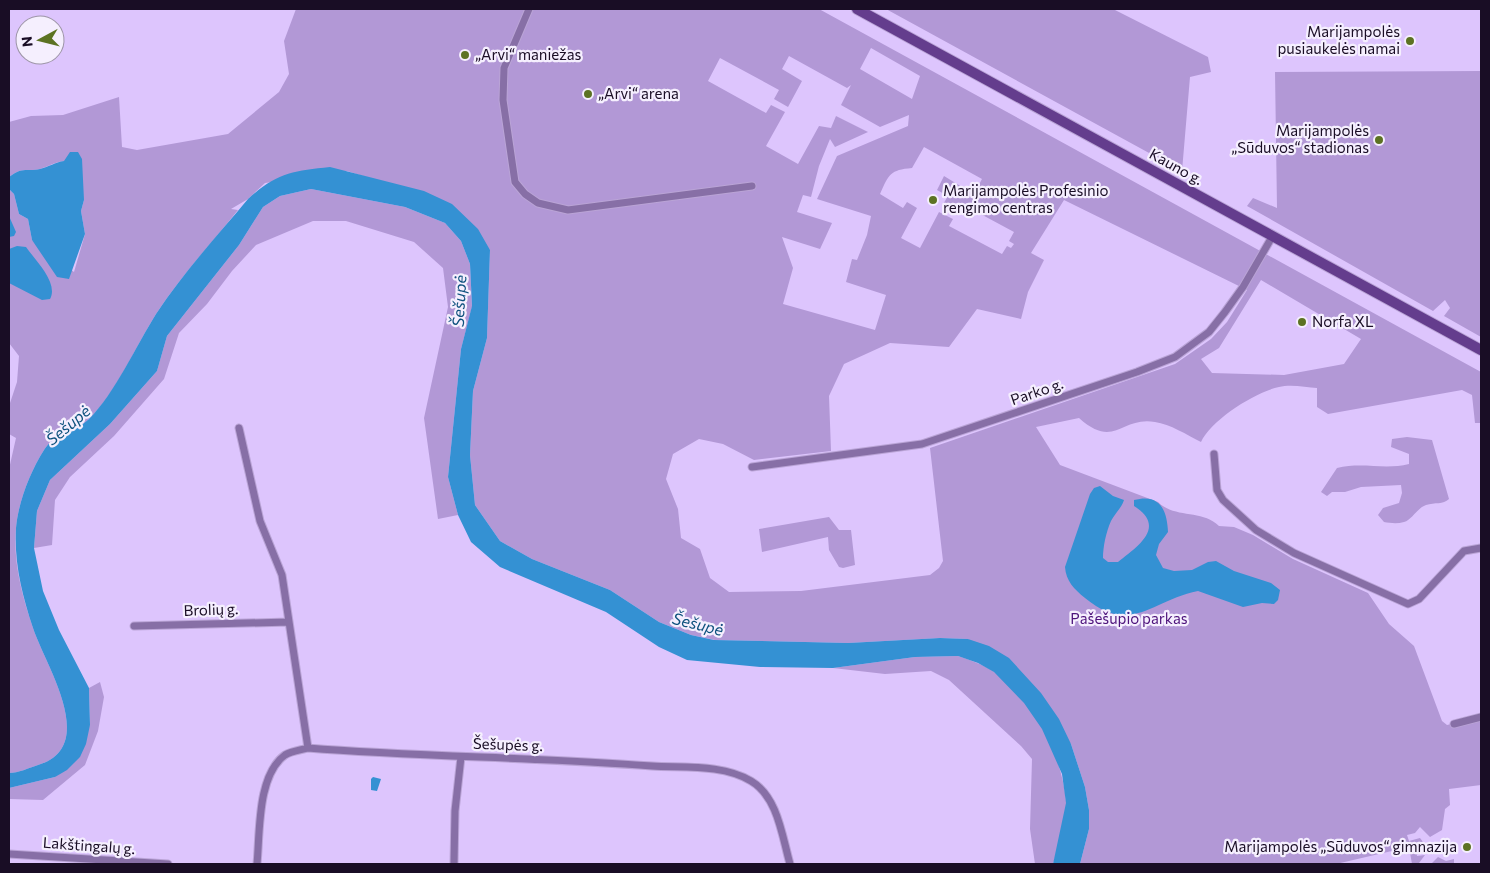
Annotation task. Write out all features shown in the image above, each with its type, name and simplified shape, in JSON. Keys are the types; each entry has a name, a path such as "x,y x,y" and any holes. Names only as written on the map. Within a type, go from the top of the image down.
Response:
{"main road":[{"name":"Kauno g.","path":"857,9 1481,350"}],"street":[{"path":"529,9 504,68 503,100 515,182 525,194 538,203 568,210 752,186"},
{"name":"Parko g.","path":"752,467 922,444 1117,379 1175,357 1209,332 1243,287 1272,237"},
{"path":"239,428 260,521 282,575 308,748"},
{"path":"1214,454 1217,490 1223,500 1256,530 1294,553 1408,604 1419,599 1464,551 1481,548"},
{"name":"Brolių g.","path":"134,626 289,622"},
{"path":"1454,724 1481,717"},
{"name":"Šešupės g.","path":"257,864 263,796 273,767 286,754 308,748 461,757 611,762 733,772 753,782 767,794 776,816 790,864"},
{"path":"454,864 461,757"},
{"name":"Lakštingalų g.","path":"9,854 168,864"}],"green space":[{"name":"Pašešupio parkas","path":"296,9 819,9 1481,372 1481,423 1475,423 1472,395 1462,390 1328,414 1317,407 1317,388 1288,386 1269,390 1235,408 1214,425 1201,442 1172,427 1155,422 1143,421 1134,423 1110,432 1091,427 1079,418 1036,427 1060,465 1158,502 1172,511 1205,517 1219,526 1234,527 1253,535 1293,559 1368,593 1389,624 1414,646 1442,721 1447,725 1481,717 1481,785 1449,789 1450,805 1445,809 1442,830 1430,837 1420,827 1415,833 1407,835 1409,841 1420,838 1423,842 1415,844 1417,856 1425,855 1419,863 1421,864 1412,864 1409,847 1336,864 1080,864 1089,829 1089,810 1085,787 1071,744 968,639 940,638 848,643 715,640 691,635 659,622 610,590 532,559 500,541 475,505 470,455 473,391 487,338 490,250 379,181 347,171 265,183 248,199 231,209 238,210 165,300 117,383 99,408 89,419 53,440 44,450 30,478 19,508 15,541 17,566 29,616 56,683 67,723 65,741 56,755 38,765 9,773 9,469 16,438 9,434 9,406 17,382 19,356 9,343 9,189 14,194 19,214 28,219 32,240 74,272 85,234 81,211 84,200 64,161 36,170 22,170 9,177 9,122 31,116 63,115 119,97 122,147 137,150 228,134 279,92 289,74 284,41","holes":["871,48 920,76 912,99 860,69","789,56 847,88 851,85 841,105 880,127 909,115 908,126 837,156 817,199 871,216 867,235 857,260 852,259 846,282 886,295 875,330 783,304 793,268 782,237 820,249 832,223 797,212 803,195 811,197 819,166 830,139 835,147 868,132 836,116 831,128 819,126 798,164 766,146 785,112 771,105 766,113 708,81 720,58 779,90 774,99 788,107 802,81 782,69","924,147 982,179 975,192 962,187 944,176 937,190 948,196 942,206 956,214 962,204 1014,232 1009,241 1014,244 1011,248 1007,246 1002,254 949,226 953,219 939,212 920,248 901,238 917,208 907,202 903,208 880,194 891,174 899,170 912,168","1064,200 1247,290 1227,322 1211,339 1175,364 930,448 943,561 939,568 930,575 801,591 729,592 710,578 700,549 681,538 678,509 666,479 673,454 699,439 723,444 754,460 831,451 829,396 844,364 890,343 949,347 977,309 1021,319 1028,292 1044,260 1031,253","1261,280 1361,339 1344,364 1284,375 1212,373 1201,359 1219,348"]},
{"path":"886,9 1113,9 1208,57 1211,72 1190,77 1182,171"},
{"name":"Marijampolės „Sūduvos“ stadionas","path":"1481,71 1481,337 1444,316 1450,308 1445,300 1433,311 1247,206 1253,198 1277,208 1275,72"},
{"path":"311,189 405,207 445,223 461,241 470,264 472,307 461,349 448,477 458,515 438,519 424,418 448,307 443,268 414,242 346,221 313,221 256,245 232,271 207,304 179,333 164,379 114,436 70,477 55,500 52,545 34,548 37,511 50,480 110,424 157,371 167,336 239,245 263,207 280,196"},
{"path":"1407,437 1432,440 1449,499 1447,501 1429,504 1404,522 1391,523 1384,522 1378,515 1383,508 1399,503 1402,493 1401,485 1361,487 1345,492 1332,492 1327,496 1321,492 1337,468 1409,464 1409,454 1391,447 1392,439"},
{"path":"829,517 839,530 851,530 855,565 839,567 829,550 828,537 762,552 759,529"},
{"path":"958,656 976,662 993,671 1007,682 1032,712 1051,746 1063,783 1066,801 1064,824 1053,864 1035,864 1030,829 1032,759 1021,746 949,680 931,671 885,674 833,668 915,657"},
{"path":"100,682 104,697 98,731 85,765 43,800 9,799 9,788 55,777 90,725 89,688"},
{"path":"1438,857 1446,861 1454,859 1454,864 1431,864"}],"water":[{"path":"70,152 78,152 82,159 84,200 81,211 85,234 69,279 57,277 32,240 28,219 19,214 14,194 9,189 9,177 22,170 36,170 64,161"},
{"path":"330,167 424,191 452,204 478,229 490,250 487,338 473,391 470,455 475,505 500,541 532,559 610,590 659,622 691,635 714,640 848,643 940,638 968,639 989,646 1009,658 1041,693 1059,719 1071,744 1085,787 1089,810 1089,829 1080,864 1053,864 1066,803 1062,774 1042,729 1024,703 994,672 978,663 958,656 915,657 833,668 760,667 687,660 659,647 606,612 500,567 471,542 458,515 448,477 461,349 472,306 470,264 461,241 445,223 405,207 311,189 280,196 263,207 239,245 167,336 157,371 110,424 50,480 37,511 34,548 43,591 59,630 89,688 90,725 86,744 80,757 67,770 55,777 9,788 9,773 38,765 56,755 65,741 67,723 56,683 29,616 22,591 16,554 17,518 22,498 34,468 44,450 53,440 89,419 99,408 166,299 200,255 248,199 267,184 286,175"},
{"path":"9,216 16,232 14,236 9,237"},
{"path":"17,246 26,247 45,272 51,286 52,293 50,299 42,300 9,283 9,249"},
{"path":"1100,486 1113,496 1124,500 1111,521 1106,535 1103,558 1108,562 1118,562 1141,543 1146,536 1149,529 1148,521 1144,514 1134,506 1134,500 1150,499 1160,505 1166,517 1168,532 1159,544 1156,555 1163,568 1174,571 1192,570 1208,562 1216,561 1234,571 1271,583 1280,590 1278,600 1274,604 1262,603 1243,607 1198,591 1129,615 1116,614 1101,609 1074,588 1069,581 1065,567 1090,494 1094,488"},
{"path":"373,777 381,779 377,791 371,790 371,779"}],"place":[{"name":"Marijampolės pusiaukelės namai","path":"1410,41"},
{"name":"„Arvi“ maniežas","path":"465,55"},
{"name":"„Arvi“ arena","path":"588,94"},
{"name":"Marijampolės „Sūduvos“ stadionas","path":"1379,140"},
{"name":"Marijampolės Profesinio rengimo centras","path":"933,200"},
{"name":"Norfa XL","path":"1302,322"},
{"name":"Marijampolės „Sūduvos“ gimnazija","path":"1467,847"}],"water label":[{"name":"Šešupė","path":"459,301"},
{"name":"Šešupė","path":"68,425"},
{"name":"Šešupė","path":"698,624"}]}
